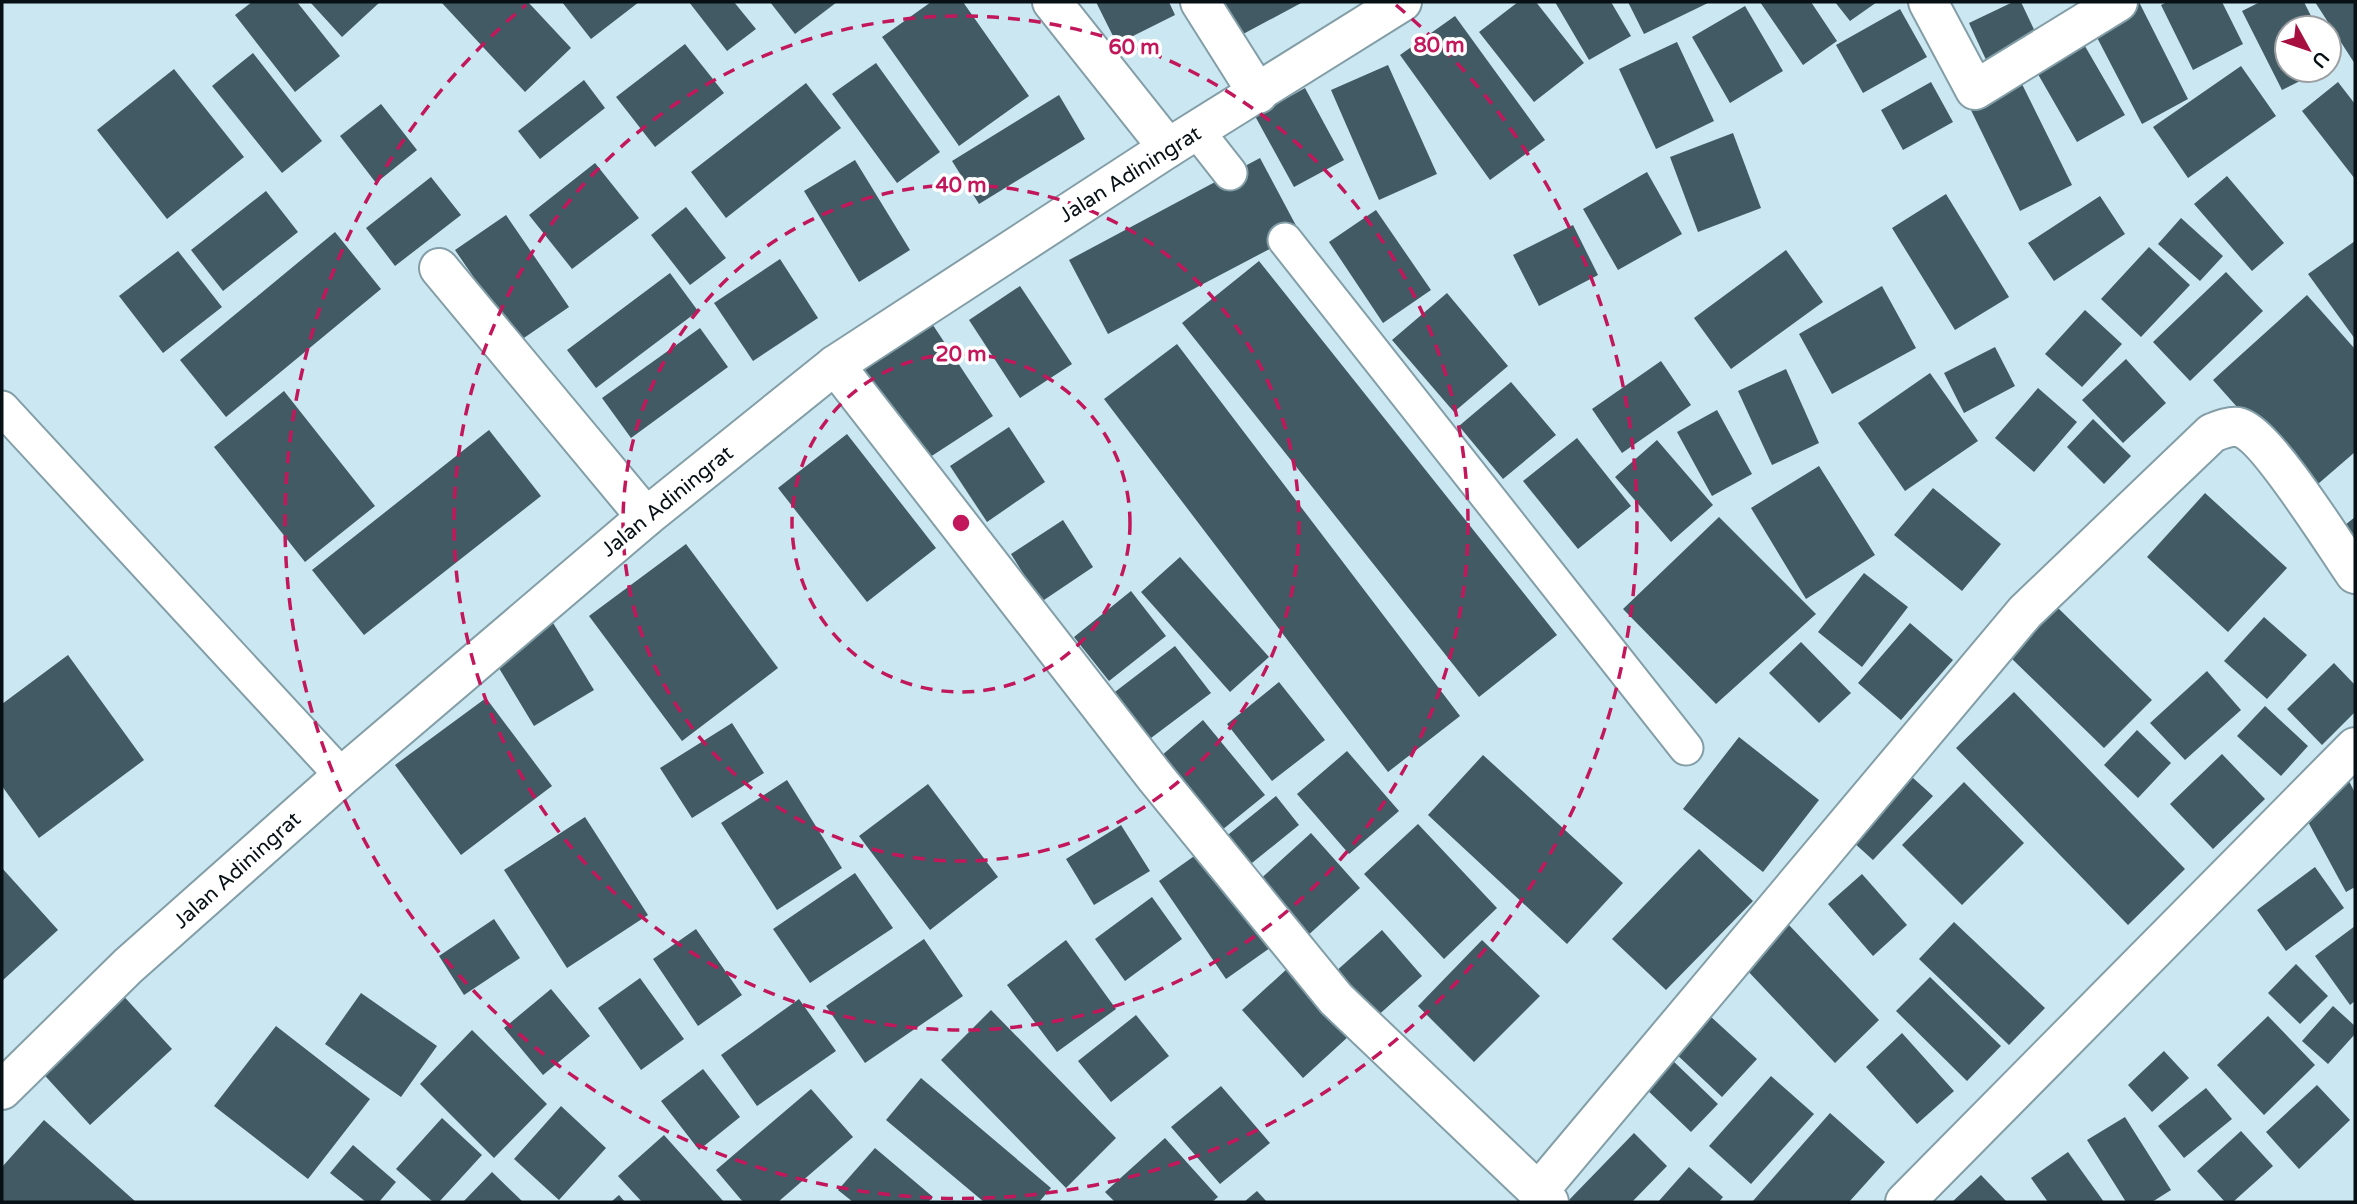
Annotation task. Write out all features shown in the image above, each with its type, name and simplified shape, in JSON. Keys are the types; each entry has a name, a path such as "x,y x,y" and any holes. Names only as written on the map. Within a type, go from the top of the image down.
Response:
{"street":[{"path":"1052,2 1183,140"},
{"path":"1200,2 1258,94"},
{"name":"Jalan Adiningrat","path":"2,1090 128,966 342,776 646,517 835,365 1402,2"},
{"path":"1928,2 1975,90 2118,2"},
{"path":"439,268 646,517"},
{"path":"835,365 1156,778 1336,999 1543,1197 2025,612 2212,433 2229,427 2246,430 2282,468 2355,574"},
{"path":"1905,1202 2355,747"}],"lane":[{"path":"1183,140 1230,173"},
{"path":"1285,240 1686,748"},
{"path":"2,408 342,776"}],"building":[{"path":"252,2 297,2 340,56 295,92 235,15"},
{"path":"310,2 380,2 342,37"},
{"path":"441,2 528,2 571,48 525,92"},
{"path":"562,2 639,2 591,39"},
{"path":"689,2 734,2 756,29 727,51"},
{"path":"770,2 837,2 795,34"},
{"path":"931,2 963,2 1029,96 959,146 882,37"},
{"path":"1096,2 1169,2 1175,15 1117,44"},
{"path":"1216,2 1303,2 1232,40"},
{"path":"1518,2 1536,2 1584,63 1534,102 1479,32"},
{"path":"1555,2 1611,2 1631,36 1589,60"},
{"path":"1628,2 1710,2 1644,34"},
{"path":"1760,2 1811,2 1837,41 1803,65"},
{"path":"1835,2 1877,2 1850,21"},
{"path":"2013,2 2021,2 2038,38 1987,62 1969,23"},
{"path":"2131,2 2139,2 2188,99 2142,124 2090,24"},
{"path":"2167,2 2222,2 2243,44 2193,70 2161,5"},
{"path":"2260,2 2304,2 2310,14 2273,14 2273,72 2242,11"},
{"path":"2315,2 2355,2 2355,64 2343,45 2343,14 2323,14"},
{"path":"1745,6 1783,71 1730,103 1692,37"},
{"path":"1900,9 1927,57 1863,93 1836,45"},
{"path":"1455,16 1545,140 1490,180 1400,55"},
{"path":"2082,41 2125,115 2077,142 2035,69"},
{"path":"1677,42 1714,121 1656,149 1619,69"},
{"path":"685,44 724,93 655,147 616,97"},
{"path":"253,53 322,141 282,173 212,86"},
{"path":"876,63 940,152 897,183 832,94"},
{"path":"1388,65 1437,174 1379,200 1331,90"},
{"path":"2241,66 2276,116 2188,178 2153,127"},
{"path":"174,69 244,157 167,219 97,130"},
{"path":"584,80 605,108 540,159 518,131"},
{"path":"2020,80 2072,185 2020,211 1969,106"},
{"path":"1931,82 1953,122 1903,150 1881,110"},
{"path":"806,83 841,128 726,218 691,172"},
{"path":"2279,84 2294,84 2282,90"},
{"path":"2336,84 2340,84 2355,104 2355,179 2302,111"},
{"path":"1305,88 1344,160 1294,187 1255,116"},
{"path":"1059,95 1085,139 979,204 952,161"},
{"path":"381,104 417,150 376,183 340,136"},
{"path":"1733,133 1761,208 1698,232 1670,157"},
{"path":"1260,158 1300,233 1108,334 1069,260"},
{"path":"855,160 910,250 859,282 804,191"},
{"path":"595,163 639,218 572,269 529,215"},
{"path":"1647,172 1682,234 1618,270 1583,209"},
{"path":"2227,176 2284,243 2252,271 2194,204"},
{"path":"431,177 461,215 395,266 366,228"},
{"path":"266,191 298,232 223,291 191,250"},
{"path":"1946,194 2009,297 1955,330 1892,228"},
{"path":"2100,196 2125,234 2054,281 2028,243"},
{"path":"686,207 726,258 690,285 651,235"},
{"path":"1376,210 1431,290 1383,323 1329,242"},
{"path":"506,215 569,307 518,342 455,250"},
{"path":"2181,218 2223,256 2200,281 2158,244"},
{"path":"1573,225 1598,275 1539,306 1513,255"},
{"path":"335,232 381,289 226,417 180,360"},
{"path":"2355,241 2355,339 2308,274"},
{"path":"2149,247 2190,285 2141,337 2101,299"},
{"path":"1786,250 1823,302 1731,369 1694,318"},
{"path":"178,251 222,307 163,353 119,296"},
{"path":"780,259 818,318 753,361 714,303"},
{"path":"1259,261 1557,635 1479,697 1182,323"},
{"path":"2226,272 2263,311 2190,381 2153,342"},
{"path":"670,273 698,311 596,388 567,350"},
{"path":"1020,286 1072,364 1020,398 969,320"},
{"path":"1882,286 1916,348 1832,394 1799,334"},
{"path":"1447,293 1508,366 1454,412 1392,340"},
{"path":"2307,295 2355,349 2355,452 2311,490 2213,380"},
{"path":"2085,310 2122,344 2082,387 2045,354"},
{"path":"927,316 993,416 924,461 857,362"},
{"path":"700,328 728,367 631,438 602,398"},
{"path":"1177,344 1460,716 1388,772 1104,399"},
{"path":"1995,347 2015,386 1964,413 1944,373"},
{"path":"2126,359 2166,403 2123,443 2082,400"},
{"path":"1661,361 1691,405 1622,453 1592,409"},
{"path":"1786,369 1819,443 1772,465 1738,391"},
{"path":"1930,373 1978,441 1905,491 1858,423"},
{"path":"1511,382 1556,435 1503,479 1459,426"},
{"path":"2038,388 2077,422 2034,472 1995,438"},
{"path":"284,391 375,506 305,562 214,447"},
{"path":"1717,410 1752,474 1712,496 1677,432"},
{"path":"2093,419 2131,456 2104,484 2067,447"},
{"path":"1009,427 1045,482 987,522 950,466"},
{"path":"489,430 541,496 364,635 312,570"},
{"path":"847,434 936,548 867,602 778,488"},
{"path":"1577,438 1631,506 1578,549 1523,481"},
{"path":"1657,440 1713,505 1671,542 1615,477"},
{"path":"1819,466 1875,555 1806,599 1751,508"},
{"path":"1933,488 2001,544 1962,591 1894,535"},
{"path":"2205,493 2287,568 2228,632 2147,557"},
{"path":"1719,517 1816,614 1716,704 1623,609"},
{"path":"2355,517 2355,548 2340,529"},
{"path":"1063,520 1093,567 1041,602 1011,554"},
{"path":"686,544 778,668 682,741 589,616"},
{"path":"1180,557 1269,657 1230,692 1141,592"},
{"path":"1864,573 1908,607 1862,667 1818,632"},
{"path":"1131,591 1166,636 1109,681 1074,637"},
{"path":"2057,607 2152,700 2104,748 2009,656"},
{"path":"2264,617 2307,655 2267,699 2224,661"},
{"path":"550,618 594,690 534,726 491,655"},
{"path":"1910,623 1953,660 1901,720 1858,683"},
{"path":"1801,642 1851,693 1819,723 1769,673"},
{"path":"1175,646 1211,693 1143,744 1107,698"},
{"path":"68,655 144,760 39,838 2,786 2,704"},
{"path":"2334,663 2355,685 2355,712 2322,745 2287,709"},
{"path":"2207,671 2241,710 2185,760 2150,723"},
{"path":"1279,682 1325,740 1272,781 1227,724"},
{"path":"2014,692 2185,869 2128,925 1956,748"},
{"path":"486,698 552,786 461,855 395,765"},
{"path":"2265,706 2308,746 2281,776 2237,736"},
{"path":"1203,720 1265,795 1222,830 1161,756"},
{"path":"732,723 764,773 692,818 660,768"},
{"path":"2137,730 2171,763 2138,798 2104,765"},
{"path":"1739,737 1819,800 1763,872 1683,809"},
{"path":"1347,751 1399,811 1349,854 1297,794"},
{"path":"2222,754 2265,799 2213,849 2170,804"},
{"path":"1483,755 1623,883 1567,944 1428,815"},
{"path":"1902,768 1933,796 1873,860 1842,832"},
{"path":"787,780 842,868 777,910 721,823"},
{"path":"2349,781 2355,793 2355,887 2346,892 2300,807"},
{"path":"1964,782 2024,843 1962,905 1902,845"},
{"path":"928,784 998,877 930,930 859,836"},
{"path":"1276,796 1299,825 1247,867 1224,838"},
{"path":"585,817 648,915 567,968 504,870"},
{"path":"1418,824 1497,908 1444,959 1364,874"},
{"path":"1121,825 1150,871 1094,905 1066,859"},
{"path":"1311,833 1360,888 1305,938 1256,883"},
{"path":"1207,847 1274,945 1226,979 1159,881"},
{"path":"1699,849 1753,901 1666,990 1612,939"},
{"path":"2315,867 2344,908 2286,951 2257,910"},
{"path":"2,868 58,930 2,981"},
{"path":"855,873 893,928 810,983 773,929"},
{"path":"1862,874 1907,925 1873,956 1828,904"},
{"path":"1152,897 1182,939 1125,981 1095,939"},
{"path":"494,919 520,958 464,995 439,956"},
{"path":"1954,922 2045,1008 2009,1045 1919,959"},
{"path":"1789,925 1879,1020 1835,1063 1745,968"},
{"path":"2355,926 2355,1001 2350,1005 2315,956"},
{"path":"696,929 742,995 698,1026 653,959"},
{"path":"1382,930 1422,976 1374,1019 1334,973"},
{"path":"924,939 963,996 865,1063 826,1006"},
{"path":"1066,940 1116,1009 1057,1052 1007,985"},
{"path":"1482,940 1540,996 1474,1062 1418,1006"},
{"path":"2296,964 2328,996 2300,1024 2268,993"},
{"path":"1288,968 1349,1036 1303,1078 1242,1010"},
{"path":"1930,977 2001,1046 1967,1081 1896,1011"},
{"path":"640,978 684,1039 641,1070 598,1008"},
{"path":"551,989 590,1036 543,1075 504,1028"},
{"path":"119,991 172,1049 90,1125 37,1067"},
{"path":"361,993 437,1046 401,1097 325,1044"},
{"path":"799,999 836,1051 757,1106 721,1055"},
{"path":"2333,1006 2355,1026 2355,1034 2328,1064 2302,1041"},
{"path":"991,1010 1116,1138 1066,1188 941,1060"},
{"path":"1136,1015 1169,1056 1111,1102 1078,1061"},
{"path":"1709,1015 1757,1059 1722,1097 1674,1052"},
{"path":"2268,1016 2315,1065 2264,1115 2217,1065"},
{"path":"276,1026 370,1099 308,1179 214,1106"},
{"path":"472,1030 547,1104 494,1158 420,1084"},
{"path":"1902,1033 1954,1091 1917,1124 1866,1067"},
{"path":"2164,1051 2189,1078 2152,1112 2128,1085"},
{"path":"1670,1058 1718,1104 1691,1132 1643,1086"},
{"path":"703,1069 740,1117 699,1150 661,1101"},
{"path":"1771,1076 1814,1114 1751,1184 1709,1146"},
{"path":"921,1078 1051,1188 1039,1202 984,1202 886,1120"},
{"path":"2317,1085 2350,1120 2299,1169 2266,1132"},
{"path":"1221,1086 1270,1143 1220,1184 1171,1127"},
{"path":"2206,1088 2232,1119 2184,1158 2158,1126"},
{"path":"811,1089 853,1137 778,1202 743,1202 716,1170"},
{"path":"561,1106 606,1148 559,1200 514,1159"},
{"path":"1830,1113 1885,1162 1849,1202 1752,1202"},
{"path":"2125,1117 2171,1190 2152,1202 2126,1202 2087,1140"},
{"path":"442,1118 482,1155 439,1202 433,1202 396,1169"},
{"path":"44,1120 136,1202 2,1202 2,1167"},
{"path":"2241,1131 2273,1166 2233,1202 2225,1202 2197,1171"},
{"path":"1634,1133 1667,1166 1632,1202 1569,1200"},
{"path":"664,1135 724,1202 642,1202 618,1176"},
{"path":"1165,1138 1218,1197 1212,1202 1115,1202 1105,1192"},
{"path":"353,1145 396,1182 379,1202 366,1202 330,1173"},
{"path":"875,1148 933,1197 928,1202 853,1202 838,1190"},
{"path":"2068,1152 2104,1202 2048,1202 2031,1178"},
{"path":"1689,1167 1723,1197 1719,1202 1658,1202"},
{"path":"492,1172 523,1202 463,1202"},
{"path":"1981,1175 2007,1202 1952,1202"},
{"path":"1257,1191 1267,1202 1244,1202"},
{"path":"619,1195 625,1202 611,1202"}]}
